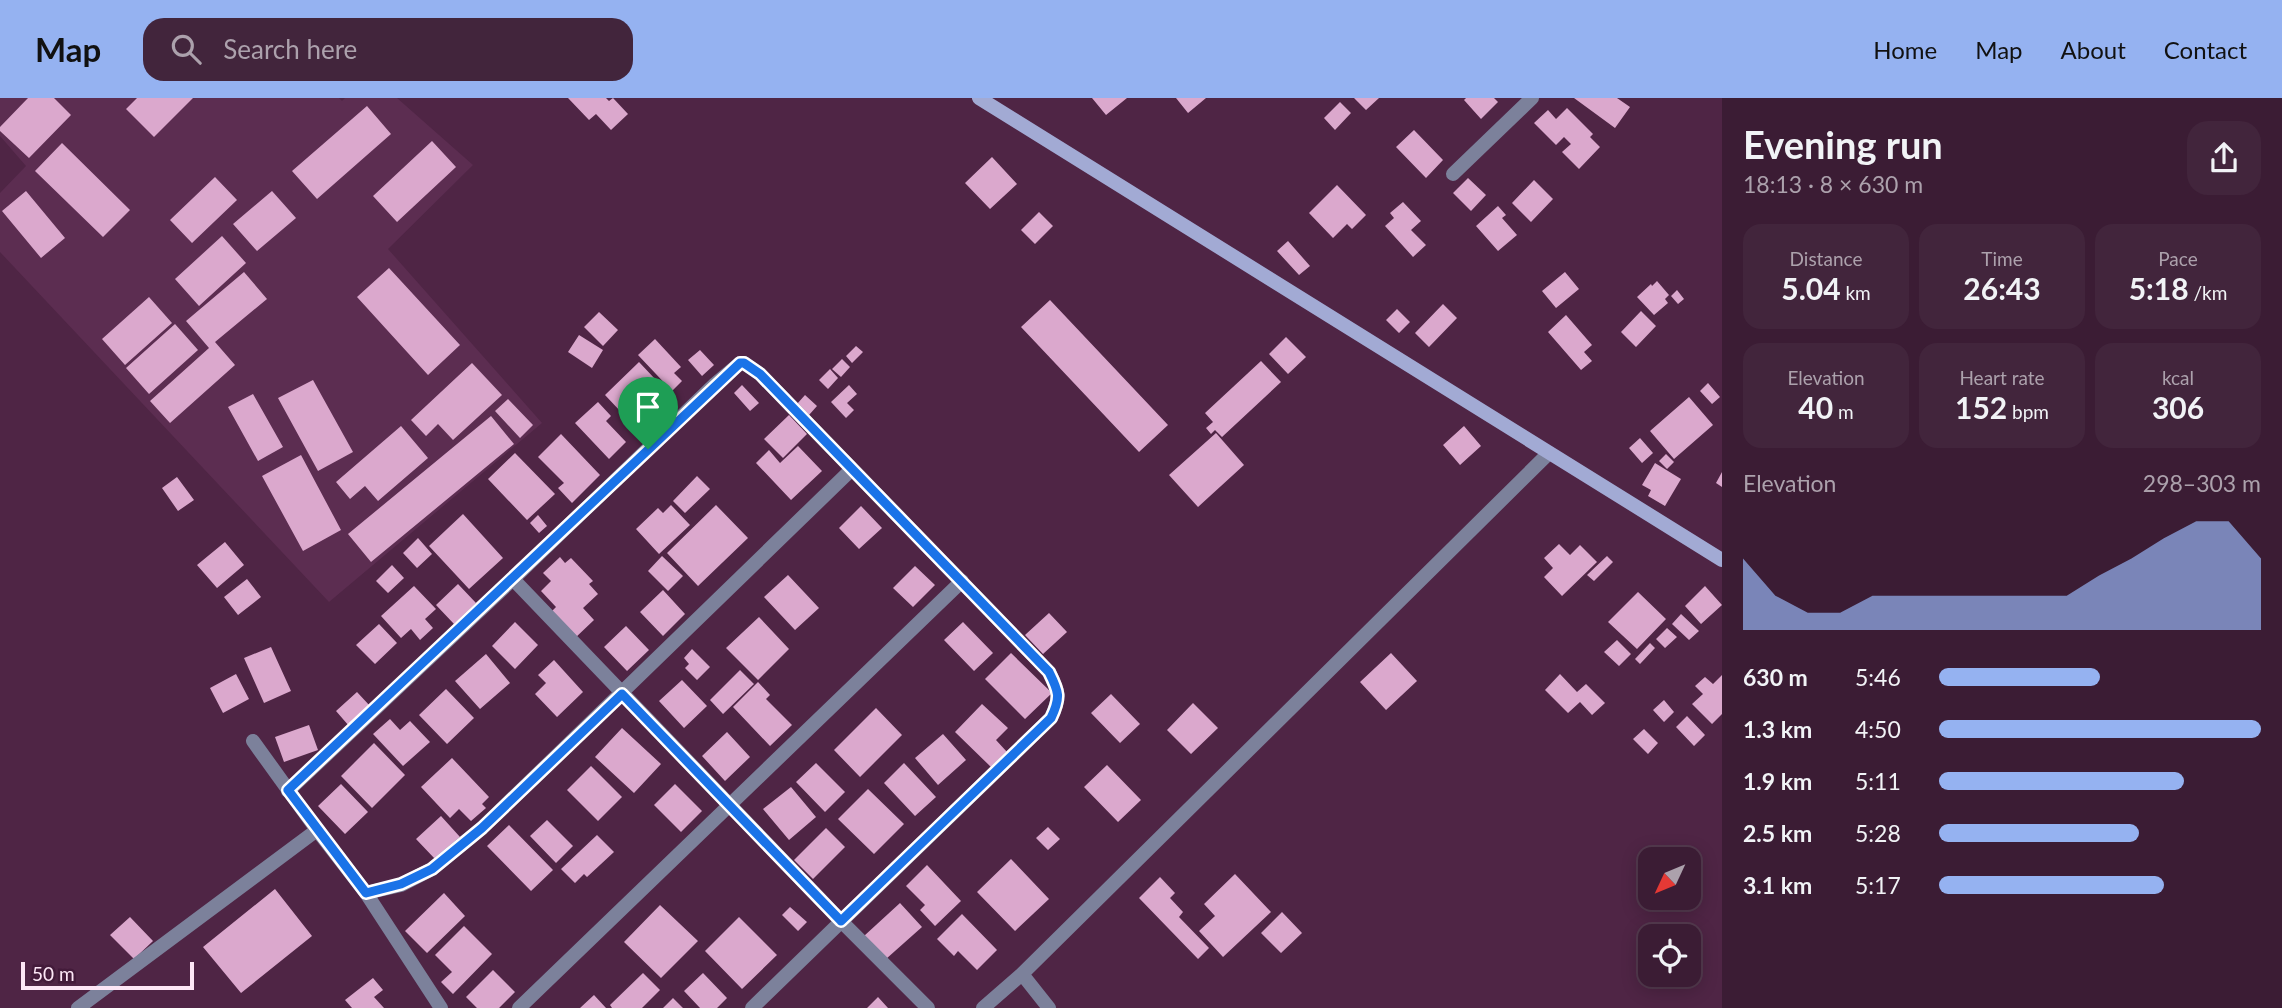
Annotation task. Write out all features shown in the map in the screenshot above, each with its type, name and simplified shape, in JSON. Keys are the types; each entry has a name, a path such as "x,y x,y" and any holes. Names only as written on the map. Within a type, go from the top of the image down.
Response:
{"street":[{"path":"979,98 1722,560"},
{"path":"1453,174 1532,98"},
{"path":"288,790 740,363 744,363 760,374 962,581 1049,672 1058,689 1058,703 1051,718 752,1008"},
{"path":"983,1008 1022,974 1549,453"},
{"path":"366,893 401,884 432,869 482,828 852,469"},
{"path":"513,579 928,1008"},
{"path":"519,1008 962,581"},
{"path":"253,741 366,893 441,1008"},
{"path":"78,1008 317,830"},
{"path":"1022,974 1049,1008"}],"shaded area":[{"path":"0,98 339,98 342,101 345,98 397,98 473,165 388,249 542,423 329,602 0,252 0,193 26,166 0,136"}],"building":[{"path":"28,98 54,98 71,115 29,158 0,131 0,127"},
{"path":"137,98 193,98 154,137 126,109"},
{"path":"568,98 606,98 609,101 613,98 628,114 611,130 596,114 589,120"},
{"path":"1092,98 1127,98 1106,115"},
{"path":"1176,98 1206,98 1188,113"},
{"path":"1354,98 1379,98 1366,110"},
{"path":"1494,98 1498,102 1481,119 1464,100"},
{"path":"1574,98 1617,98 1630,107 1615,128"},
{"path":"1340,102 1351,113 1335,130 1324,118"},
{"path":"367,106 391,134 317,199 292,171"},
{"path":"1567,108 1593,134 1590,137 1600,147 1579,169 1562,152 1571,144 1564,137 1556,145 1534,123 1548,110 1556,119"},
{"path":"1414,130 1443,160 1426,178 1396,147"},
{"path":"432,141 456,167 397,222 373,196"},
{"path":"62,143 130,210 103,237 35,171"},
{"path":"992,157 1017,184 990,209 965,183"},
{"path":"215,177 237,200 192,243 170,220"},
{"path":"1468,178 1486,195 1471,211 1453,193"},
{"path":"1534,180 1553,199 1531,222 1512,203"},
{"path":"1337,185 1366,215 1352,229 1347,224 1333,238 1309,213"},
{"path":"26,191 65,238 41,258 2,211"},
{"path":"272,191 296,218 257,251 233,224"},
{"path":"1403,202 1421,221 1411,230 1426,245 1413,257 1385,226 1394,218 1390,213"},
{"path":"1498,206 1506,215 1502,218 1517,235 1498,251 1476,226"},
{"path":"1039,212 1053,226 1035,244 1021,230"},
{"path":"222,236 246,263 199,306 175,279"},
{"path":"1288,241 1310,266 1299,275 1277,251"},
{"path":"389,268 460,345 428,375 357,297"},
{"path":"244,272 267,299 215,342 235,365 170,423 150,401 209,348 186,321"},
{"path":"1565,272 1579,289 1556,308 1542,291"},
{"path":"1657,281 1669,295 1665,299 1668,303 1654,315 1637,297"},
{"path":"1677,290 1684,299 1678,304 1671,296"},
{"path":"149,297 172,323 125,365 102,339"},
{"path":"1050,300 1168,425 1139,452 1021,327"},
{"path":"1443,304 1457,318 1429,347 1415,333"},
{"path":"1397,309 1410,322 1399,333 1386,320"},
{"path":"1641,311 1656,326 1636,347 1621,332"},
{"path":"599,312 618,330 603,346 584,327"},
{"path":"1566,315 1592,345 1584,352 1592,361 1581,370 1548,332"},
{"path":"175,324 198,350 149,394 126,368"},
{"path":"579,335 603,350 592,368 568,352"},
{"path":"1286,337 1306,357 1288,374 1269,354"},
{"path":"655,339 681,367 674,373 682,381 672,391 638,355"},
{"path":"856,346 863,352 852,363 846,356"},
{"path":"700,350 714,365 702,376 688,360"},
{"path":"842,359 850,367 841,377 832,369"},
{"path":"1261,361 1281,382 1222,437 1215,430 1211,434 1206,428 1213,422 1205,413"},
{"path":"639,362 672,397 638,430 605,395"},
{"path":"472,363 502,395 453,440 438,424 426,436 411,420"},
{"path":"830,369 838,378 828,389 819,380"},
{"path":"313,380 353,452 318,471 278,398"},
{"path":"1708,383 1720,397 1712,404 1700,391"},
{"path":"742,385 759,403 750,411 734,393"},
{"path":"849,385 857,394 847,403 854,410 846,418 831,402"},
{"path":"253,394 283,447 258,461 228,407"},
{"path":"805,395 817,406 809,415 797,404"},
{"path":"1689,397 1713,425 1674,459 1650,431"},
{"path":"508,399 533,425 520,438 495,411"},
{"path":"598,402 611,416 606,421 626,442 609,459 575,423"},
{"path":"789,415 807,434 783,458 764,439"},
{"path":"491,416 514,444 371,562 348,534"},
{"path":"401,426 428,458 378,501 365,486 350,499 336,482"},
{"path":"1464,426 1481,446 1460,465 1443,445"},
{"path":"1216,433 1244,465 1198,507 1169,475"},
{"path":"561,434 600,475 572,503 558,488 564,483 538,457"},
{"path":"1640,438 1653,453 1642,463 1629,448"},
{"path":"798,446 822,471 791,500 756,463 769,450 780,463"},
{"path":"515,453 555,494 527,520 488,479"},
{"path":"1666,454 1674,462 1667,469 1659,461"},
{"path":"301,455 341,530 303,551 262,476"},
{"path":"1655,463 1681,479 1665,506 1648,496 1651,490 1642,485"},
{"path":"1722,472 1722,487 1716,483"},
{"path":"697,476 710,489 685,513 673,501"},
{"path":"177,477 194,500 178,511 162,488"},
{"path":"671,505 690,525 659,554 636,529 658,508 663,513"},
{"path":"716,505 748,538 698,586 667,553"},
{"path":"861,506 882,528 859,549 839,528"},
{"path":"463,514 503,558 469,589 429,546"},
{"path":"538,515 547,526 539,533 530,523"},
{"path":"418,538 432,554 417,568 403,553"},
{"path":"225,542 244,565 217,588 197,565"},
{"path":"1559,544 1570,555 1580,545 1597,562 1562,596 1544,577 1553,568 1544,558"},
{"path":"662,556 683,576 668,591 648,571"},
{"path":"1607,556 1613,562 1594,581 1587,575"},
{"path":"560,557 565,563 571,558 593,581 589,584 598,594 583,608 594,620 574,639 549,614 556,607 541,591 551,581 543,573"},
{"path":"392,565 404,578 388,593 376,581"},
{"path":"915,566 935,585 913,607 893,588"},
{"path":"788,575 819,608 795,630 764,597"},
{"path":"247,579 261,597 238,615 224,597"},
{"path":"458,584 476,603 454,624 436,605"},
{"path":"414,586 436,609 425,619 433,628 420,640 411,629 401,638 381,616"},
{"path":"1705,586 1722,605 1701,624 1685,606"},
{"path":"663,590 685,614 663,636 640,612"},
{"path":"1638,592 1666,619 1637,649 1608,622"},
{"path":"1049,613 1067,632 1043,654 1025,635"},
{"path":"1681,614 1699,631 1689,640 1672,624"},
{"path":"759,617 789,649 758,680 726,648"},
{"path":"515,622 538,645 515,669 492,646"},
{"path":"963,622 993,653 974,671 944,640"},
{"path":"379,624 397,643 375,664 356,645"},
{"path":"626,626 649,650 627,671 604,647"},
{"path":"1667,628 1677,637 1665,648 1656,639"},
{"path":"1617,640 1631,654 1619,666 1604,652"},
{"path":"1650,643 1655,648 1640,664 1635,659"},
{"path":"271,647 291,691 264,703 244,658"},
{"path":"692,649 710,667 697,680 685,668 689,664 684,658"},
{"path":"1011,653 1052,693 1025,719 985,679"},
{"path":"1391,653 1417,681 1386,710 1360,682"},
{"path":"486,654 510,683 480,709 455,681"},
{"path":"554,660 583,692 557,717 535,694 546,683 538,675"},
{"path":"740,670 754,684 723,714 710,700"},
{"path":"236,674 249,699 223,713 210,688"},
{"path":"1560,674 1577,692 1586,684 1605,703 1592,715 1580,702 1568,713 1545,690"},
{"path":"1722,675 1722,714 1712,724 1692,704 1703,694 1695,686 1705,677 1713,684"},
{"path":"682,680 707,706 684,728 659,701"},
{"path":"758,682 770,695 766,699 792,725 770,746 733,707"},
{"path":"446,689 474,718 447,744 419,715"},
{"path":"357,692 370,706 349,726 336,711"},
{"path":"1111,694 1140,724 1120,743 1091,713"},
{"path":"1664,700 1674,712 1664,722 1653,710"},
{"path":"1193,703 1218,728 1191,754 1167,730"},
{"path":"982,704 1008,728 996,740 1007,752 992,768 955,732"},
{"path":"876,708 902,735 860,777 834,750"},
{"path":"1687,716 1705,735 1694,746 1676,727"},
{"path":"390,719 400,730 410,721 430,742 403,766 373,734"},
{"path":"309,725 318,750 284,762 275,737"},
{"path":"622,728 661,764 634,793 595,757"},
{"path":"1644,729 1658,743 1648,754 1633,739"},
{"path":"727,732 750,757 725,781 702,756"},
{"path":"943,734 966,760 938,785 915,758"},
{"path":"374,743 405,775 372,808 341,776"},
{"path":"452,758 489,797 482,804 486,808 471,821 459,809 450,818 421,787"},
{"path":"816,763 845,792 825,812 796,782"},
{"path":"904,763 936,797 915,816 884,783"},
{"path":"1107,765 1141,800 1118,822 1084,787"},
{"path":"591,766 622,797 598,821 567,790"},
{"path":"341,784 368,812 345,834 318,806"},
{"path":"675,784 702,811 681,832 654,805"},
{"path":"791,787 816,817 789,840 763,809"},
{"path":"868,789 904,824 874,854 838,819"},
{"path":"441,816 460,837 435,859 416,839"},
{"path":"547,820 573,846 556,863 530,836"},
{"path":"509,825 553,870 531,891 487,846"},
{"path":"1048,827 1060,839 1048,850 1036,838"},
{"path":"826,828 845,847 813,879 794,860"},
{"path":"597,835 614,852 587,877 584,874 575,883 561,869"},
{"path":"1011,859 1049,899 1015,931 977,892"},
{"path":"927,865 961,901 935,926 920,910 925,905 906,886"},
{"path":"1235,874 1271,912 1223,957 1199,931 1215,916 1204,904"},
{"path":"1160,877 1175,893 1170,898 1183,912 1179,917 1209,948 1198,959 1139,898"},
{"path":"275,889 312,936 241,993 203,947"},
{"path":"444,893 465,916 427,953 405,931"},
{"path":"900,903 922,927 886,959 864,936"},
{"path":"660,905 698,941 661,978 624,942"},
{"path":"790,907 807,922 798,931 782,915"},
{"path":"1282,912 1302,933 1281,953 1261,933"},
{"path":"962,914 997,950 977,970 958,951 954,956 937,939"},
{"path":"130,917 153,941 134,959 110,935"},
{"path":"739,917 777,955 742,989 705,951"},
{"path":"464,926 492,954 453,994 441,982 452,972 435,955"},
{"path":"493,970 515,992 499,1008 477,1008 466,997"},
{"path":"643,973 660,990 642,1008 612,1008 610,1005"},
{"path":"703,973 727,998 717,1008 700,1008 684,991"},
{"path":"373,978 383,990 374,997 384,1008 352,1008 345,1000"},
{"path":"594,995 606,1008 580,1008"},
{"path":"878,997 888,1008 867,1008"},
{"path":"673,998 683,1008 663,1008"}],"route":[{"path":"740,363 744,363 760,374 1049,672 1058,689 1058,703 1051,718 841,921 622,694 482,828 432,869 401,884 366,893 288,790 648,449 715,384 740,363"}]}
